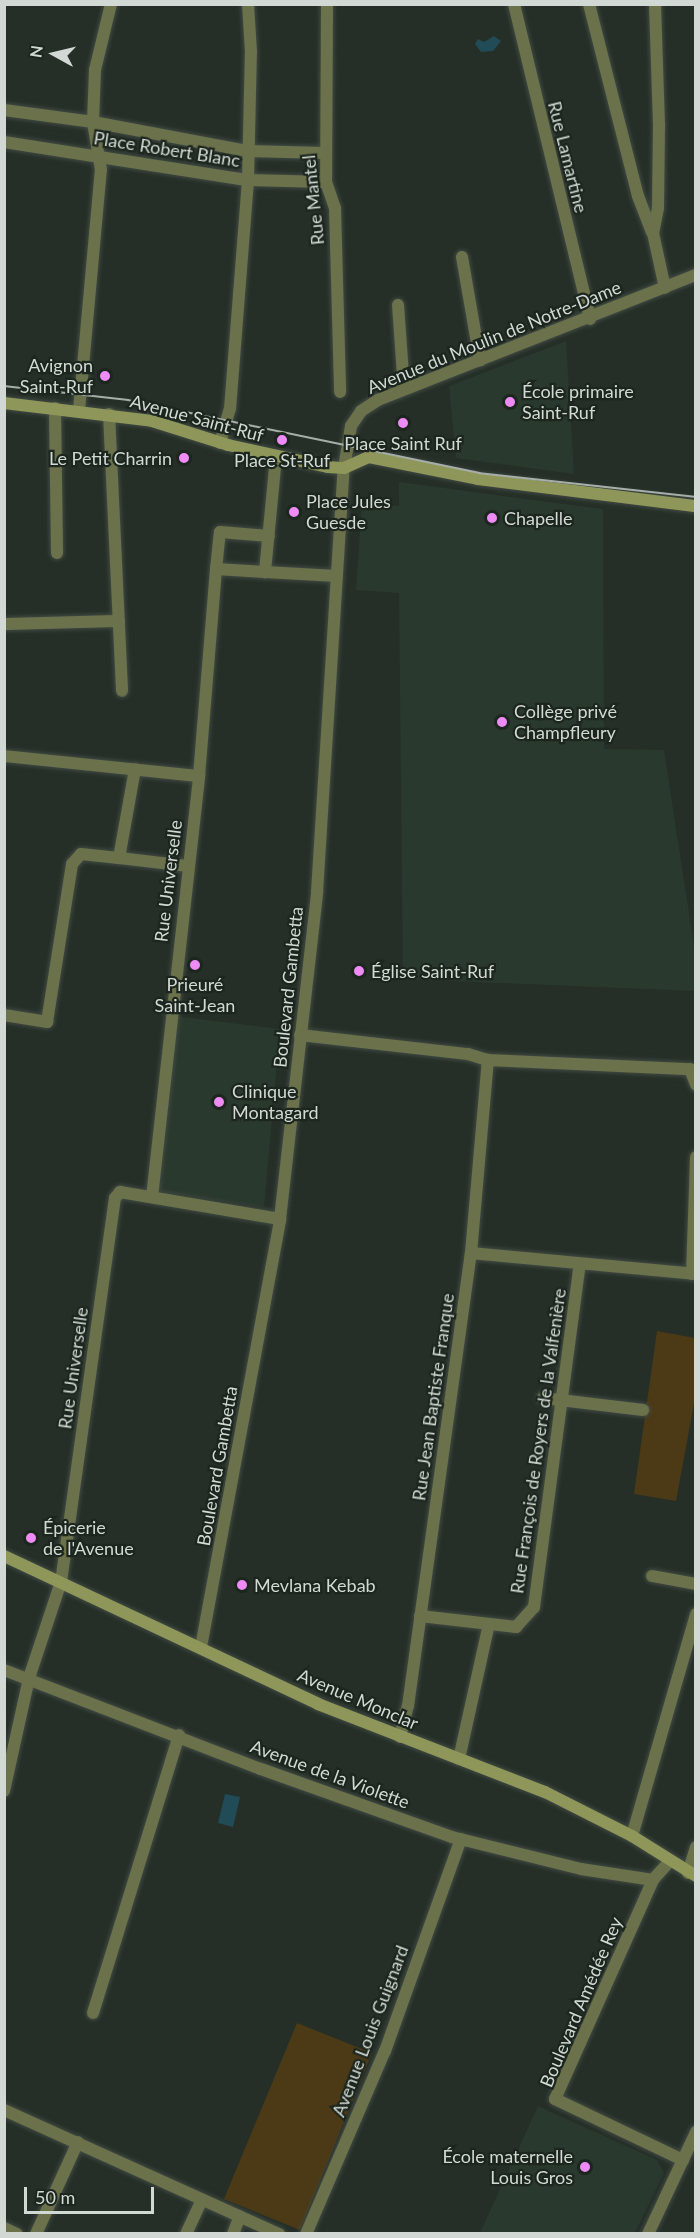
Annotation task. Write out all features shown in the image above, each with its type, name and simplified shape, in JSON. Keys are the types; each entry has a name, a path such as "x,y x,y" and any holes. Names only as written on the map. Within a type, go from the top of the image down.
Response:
{"street":[{"path":"79,410 101,158 93,122 95,70 111,4"},
{"path":"220,443 230,409 248,180 251,52 248,4"},
{"name":"Rue Mantel","path":"327,4 325,153 326,182 335,208 340,392"},
{"name":"Rue Lamartine","path":"514,4 590,319"},
{"path":"589,4 638,196 653,233 664,288"},
{"path":"653,233 658,208 659,125 655,4"},
{"name":"Place Robert Blanc","path":"4,110 93,122 248,151 325,153"},
{"name":"Place Robert Blanc","path":"4,142 248,180 326,182"},
{"path":"462,257 480,360"},
{"name":"Avenue du Moulin de Notre-Dame","path":"344,468 351,426 361,411 404,389 590,319 696,275"},
{"path":"398,305 404,389"},
{"name":"Avenue Saint-Ruf","path":"4,403 109,414 169,426 220,443 276,457 344,468"},
{"path":"55,408 57,553"},
{"path":"109,414 122,691"},
{"path":"265,572 276,457"},
{"path":"344,468 369,457 478,479 696,506"},
{"name":"Boulevard Gambetta","path":"201,1647 280,1219 317,892 344,468"},
{"path":"269,536 220,532 216,569 337,576"},
{"name":"Rue Universelle","path":"152,1197 187,866 199,777 216,569"},
{"path":"4,624 119,621"},
{"path":"4,756 199,777"},
{"path":"119,858 135,769"},
{"path":"4,1015 47,1022 72,864 81,854 187,866"},
{"path":"300,1035 468,1054 488,1060 690,1068 696,1085"},
{"name":"Rue Jean Baptiste Franque","path":"400,1737 423,1596 471,1253 488,1060"},
{"path":"471,1253 694,1274 696,1157"},
{"name":"Rue Universelle","path":"61,1582 115,1198 120,1192 280,1219"},
{"name":"Rue François de Royers de la Valfenière","path":"420,1616 516,1627 534,1608 580,1264"},
{"path":"543,1398 643,1410"},
{"name":"Avenue Monclar","path":"4,1556 318,1704 545,1791 632,1836 692,1875"},
{"path":"652,1576 696,1584"},
{"path":"4,1791 29,1678 61,1582"},
{"path":"632,1836 696,1614"},
{"path":"459,1759 489,1624"},
{"name":"Avenue de la Violette","path":"4,1670 179,1735 261,1769 461,1839 581,1869 653,1880"},
{"path":"93,2013 179,1735"},
{"name":"Avenue Louis Guignard","path":"306,2234 385,2050 461,1839"},
{"path":"692,1875 696,1847"},
{"name":"Boulevard Amédée Rey","path":"669,1862 653,1880 555,2099 683,2160"},
{"path":"4,2110 279,2234"},
{"path":"648,2234 696,2132"},
{"path":"36,2234 78,2142"},
{"path":"186,2234 202,2199"},
{"path":"233,2234 240,2216"},
{"path":"4,2228 17,2234"}],"shaded area":[{"name":"École primaire Saint-Ruf","path":"566,341 574,474 456,458 449,386"},
{"name":"Collège privé Champfleury","path":"399,482 603,509 604,749 664,750 695,953 695,991 403,979 399,593 356,590 362,504 399,506"},
{"name":"Clinique Montagard","path":"174,1016 280,1029 264,1207 159,1192 155,1187"},
{"path":"657,1331 695,1338 695,1398 676,1501 634,1494"},
{"path":"297,2023 372,2053 300,2230 224,2199"},
{"name":"École maternelle Louis Gros","path":"538,2106 657,2160 664,2173 635,2233 480,2233"}],"water":[{"path":"494,36 501,41 493,51 481,52 475,44 478,39 484,42"},
{"path":"225,1794 240,1797 233,1827 218,1823"}],"tram line":[{"path":"4,386 128,400 479,473 696,497"}],"place":[{"name":"Avignon Saint-Ruf","path":"105,376"},
{"name":"École primaire Saint-Ruf","path":"510,402"},
{"name":"Place Saint Ruf","path":"403,423"},
{"name":"Place St-Ruf","path":"282,440"},
{"name":"Le Petit Charrin","path":"184,458"},
{"name":"Place Jules Guesde","path":"294,512"},
{"name":"Chapelle","path":"492,518"},
{"name":"Collège privé Champfleury","path":"502,722"},
{"name":"Prieuré Saint-Jean","path":"195,965"},
{"name":"Église Saint-Ruf","path":"359,971"},
{"name":"Clinique Montagard","path":"219,1102"},
{"name":"Épicerie de l'Avenue","path":"31,1538"},
{"name":"Mevlana Kebab","path":"242,1585"},
{"name":"École maternelle Louis Gros","path":"585,2167"}]}
